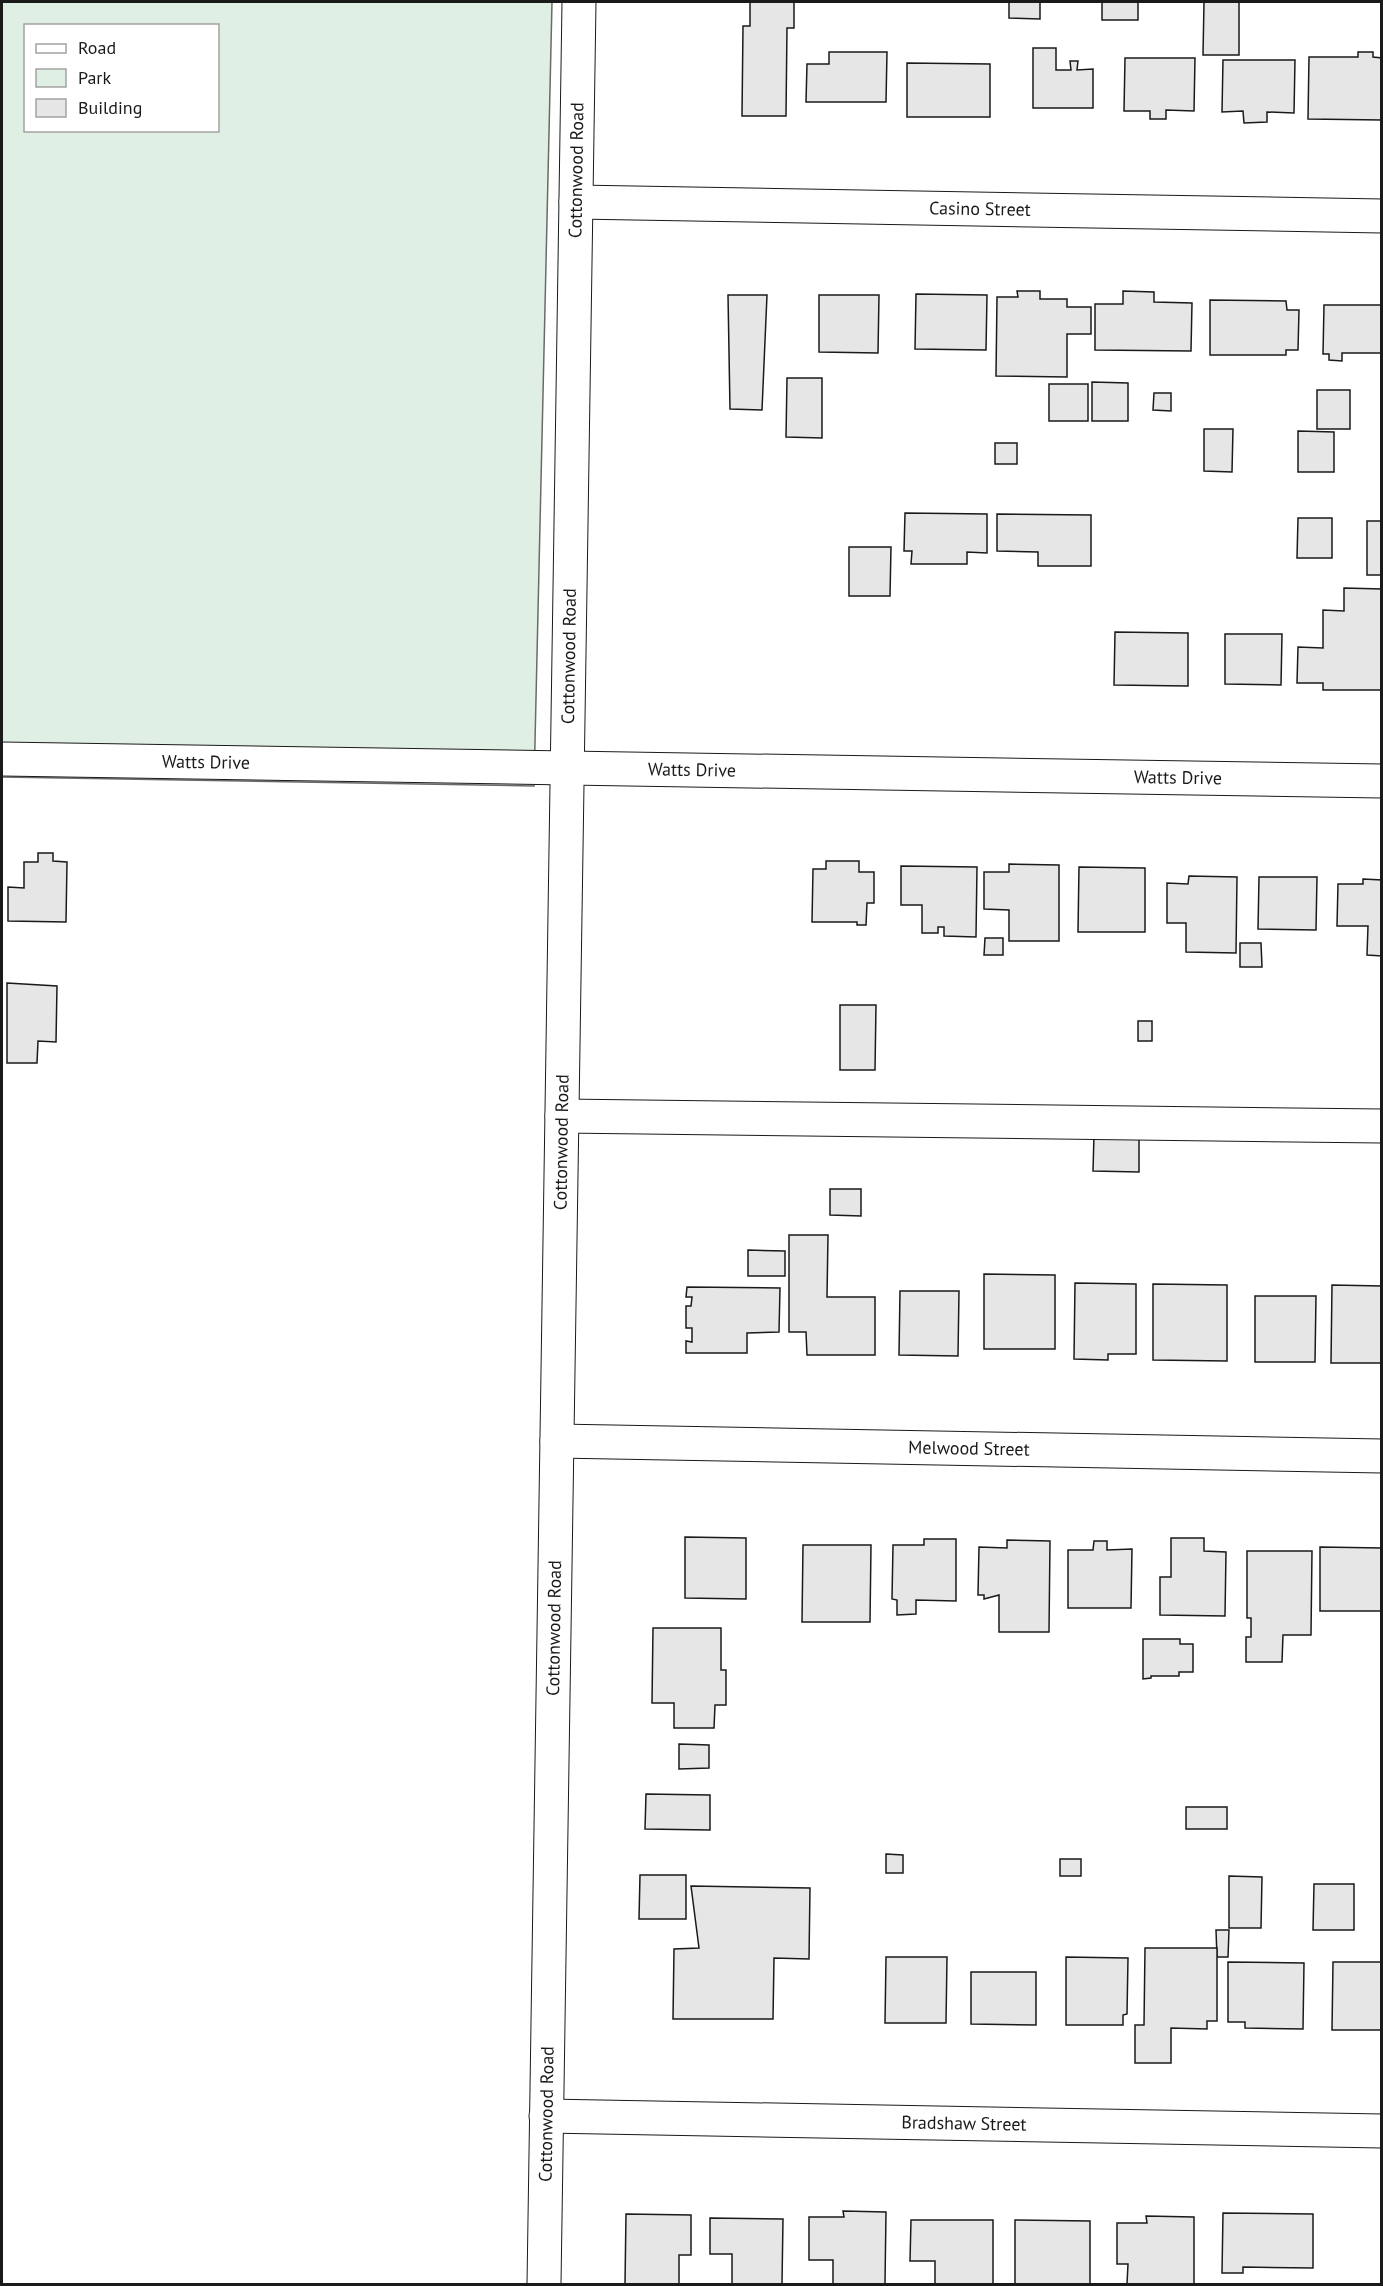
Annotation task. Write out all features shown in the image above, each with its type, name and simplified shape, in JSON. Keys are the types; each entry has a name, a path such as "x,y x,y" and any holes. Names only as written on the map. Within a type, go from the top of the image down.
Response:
{"street":[{"name":"Cottonwood Road","path":"544,2284 579,2"},
{"name":"Casino Street","path":"576,202 1382,216"},
{"name":"Watts Drive","path":"2,759 1382,781"},
{"path":"562,1116 1382,1126"},
{"name":"Melwood Street","path":"557,1442 1382,1456"},
{"name":"Bradshaw Street","path":"546,2116 1382,2131"}],"green space":[{"path":"2,2 552,2 534,786 2,777"}],"building":[{"path":"750,2 794,2 794,28 787,28 786,116 742,116 743,26 750,26"},
{"path":"1009,2 1040,2 1040,19 1009,18"},
{"path":"1102,2 1138,2 1138,20 1102,20"},
{"path":"1204,2 1239,2 1239,55 1203,55"},
{"path":"1033,48 1056,48 1056,70 1071,70 1070,61 1078,61 1077,70 1093,69 1093,108 1033,108"},
{"path":"829,52 887,52 886,102 806,102 807,64 829,64"},
{"path":"1358,52 1373,52 1373,57 1382,58 1382,120 1308,119 1309,57 1358,57"},
{"path":"1125,58 1195,58 1194,111 1166,110 1166,119 1150,119 1150,111 1124,111"},
{"path":"1223,60 1295,60 1294,113 1267,112 1267,122 1244,123 1243,111 1222,112"},
{"path":"907,63 990,64 990,117 907,117"},
{"path":"1017,291 1040,291 1040,299 1067,299 1067,307 1091,307 1091,334 1067,334 1067,377 996,376 997,297 1018,297"},
{"path":"1123,291 1154,292 1154,302 1192,303 1191,351 1095,350 1095,304 1123,304"},
{"path":"916,294 987,295 986,350 915,349"},
{"path":"728,295 767,295 762,410 730,409"},
{"path":"819,295 879,295 878,353 819,352"},
{"path":"1210,300 1286,301 1287,310 1299,310 1298,350 1286,350 1286,355 1210,355"},
{"path":"1324,305 1382,305 1382,353 1342,353 1342,361 1329,360 1329,354 1323,354"},
{"path":"787,378 822,378 822,438 786,437"},
{"path":"1092,382 1128,383 1128,421 1092,421"},
{"path":"1049,384 1088,384 1088,421 1049,421"},
{"path":"1317,390 1350,390 1350,429 1317,429"},
{"path":"1154,393 1171,393 1171,411 1153,410"},
{"path":"1204,429 1233,429 1232,472 1204,471"},
{"path":"1298,431 1334,432 1334,472 1298,472"},
{"path":"995,443 1017,443 1017,464 995,464"},
{"path":"905,513 987,514 987,553 967,552 967,564 911,564 912,551 904,551"},
{"path":"997,514 1091,515 1091,566 1038,566 1038,552 997,551"},
{"path":"1298,518 1332,518 1332,558 1297,558"},
{"path":"1367,521 1382,521 1382,575 1367,575"},
{"path":"849,547 891,547 890,596 849,596"},
{"path":"1344,588 1382,589 1382,690 1323,690 1323,683 1297,683 1298,647 1323,648 1323,610 1344,611"},
{"path":"1115,632 1188,633 1188,686 1114,685"},
{"path":"1225,634 1282,634 1281,685 1225,684"},
{"path":"38,853 53,853 53,861 67,862 66,922 8,921 8,887 24,888 24,862 38,862"},
{"path":"826,861 859,861 859,872 874,872 874,903 867,903 866,925 857,925 857,922 812,922 813,869 826,869"},
{"path":"1009,864 1059,865 1059,941 1009,941 1009,910 984,909 984,872 1009,872"},
{"path":"901,866 977,867 976,937 944,936 944,927 938,927 938,933 922,933 922,905 901,905"},
{"path":"1079,867 1145,868 1145,932 1078,932"},
{"path":"1189,876 1237,877 1236,953 1186,952 1186,923 1167,923 1167,883 1188,884"},
{"path":"1259,877 1317,877 1316,930 1258,929"},
{"path":"1363,879 1382,880 1382,956 1367,955 1368,926 1337,926 1338,884 1363,884"},
{"path":"985,938 1003,938 1003,955 984,955"},
{"path":"1240,943 1261,943 1262,967 1240,967"},
{"path":"7,983 57,986 56,1042 38,1041 37,1063 7,1063"},
{"path":"840,1005 876,1005 875,1070 840,1070"},
{"path":"1138,1021 1152,1021 1152,1041 1138,1041"},
{"path":"1094,1135 1139,1135 1139,1172 1093,1171"},
{"path":"830,1189 861,1189 861,1216 830,1215"},
{"path":"789,1235 828,1235 827,1297 875,1297 875,1355 807,1355 806,1332 789,1332"},
{"path":"748,1250 785,1251 785,1276 748,1276"},
{"path":"984,1274 1055,1275 1055,1349 984,1349"},
{"path":"1075,1283 1136,1284 1136,1354 1108,1354 1108,1360 1074,1359"},
{"path":"1153,1284 1227,1285 1227,1361 1153,1360"},
{"path":"1332,1285 1382,1286 1382,1363 1331,1363"},
{"path":"687,1287 780,1288 779,1332 747,1333 747,1353 686,1353 686,1341 692,1342 692,1328 686,1328 686,1306 691,1306 692,1297 686,1297"},
{"path":"900,1291 959,1291 958,1356 899,1355"},
{"path":"1255,1296 1316,1296 1315,1362 1255,1362"},
{"path":"685,1537 746,1538 746,1599 685,1598"},
{"path":"1171,1538 1204,1538 1204,1551 1226,1552 1225,1616 1160,1615 1160,1577 1171,1577"},
{"path":"924,1539 956,1539 956,1601 916,1600 916,1614 897,1615 897,1600 892,1599 893,1545 924,1545"},
{"path":"1007,1540 1050,1541 1049,1632 999,1632 999,1595 984,1599 984,1595 978,1595 979,1547 1007,1548"},
{"path":"1094,1541 1107,1541 1107,1550 1132,1549 1131,1608 1068,1608 1068,1550 1093,1550"},
{"path":"803,1545 871,1545 870,1622 802,1622"},
{"path":"1320,1547 1382,1548 1382,1611 1320,1611"},
{"path":"1247,1551 1312,1551 1311,1635 1283,1635 1282,1662 1246,1662 1246,1637 1251,1637 1251,1618 1247,1618"},
{"path":"653,1628 721,1628 721,1670 726,1670 726,1705 715,1705 714,1728 674,1728 674,1703 652,1703"},
{"path":"1143,1639 1180,1639 1180,1644 1193,1644 1193,1672 1179,1672 1179,1676 1151,1676 1151,1678 1143,1679"},
{"path":"679,1744 709,1745 709,1768 679,1769"},
{"path":"646,1794 710,1795 710,1830 645,1829"},
{"path":"1186,1807 1227,1807 1227,1829 1186,1829"},
{"path":"886,1854 903,1855 903,1873 886,1873"},
{"path":"1060,1859 1081,1859 1081,1876 1060,1876"},
{"path":"640,1875 686,1875 686,1919 639,1919"},
{"path":"1229,1876 1262,1877 1261,1928 1229,1928"},
{"path":"1314,1884 1354,1884 1354,1930 1313,1930"},
{"path":"691,1886 810,1888 809,1959 774,1958 773,2019 673,2019 674,1949 699,1948"},
{"path":"1216,1930 1229,1930 1228,1957 1217,1957"},
{"path":"1145,1948 1217,1948 1217,2021 1207,2021 1207,2029 1171,2028 1171,2063 1135,2063 1135,2025 1144,2025"},
{"path":"886,1957 947,1957 946,2023 885,2023"},
{"path":"1066,1957 1128,1958 1127,2014 1123,2015 1123,2025 1066,2025"},
{"path":"1228,1962 1304,1963 1303,2029 1245,2028 1245,2022 1228,2022"},
{"path":"1333,1962 1382,1962 1382,2030 1332,2030"},
{"path":"971,1972 1036,1972 1036,2025 971,2024"},
{"path":"843,2211 886,2212 885,2284 833,2284 833,2260 809,2260 809,2217 844,2217"},
{"path":"1223,2213 1313,2214 1313,2268 1243,2267 1243,2273 1222,2273"},
{"path":"626,2214 691,2215 691,2255 679,2255 679,2284 625,2284"},
{"path":"1146,2216 1194,2217 1194,2284 1127,2284 1128,2264 1117,2264 1117,2223 1147,2223"},
{"path":"710,2218 783,2219 782,2284 732,2284 732,2254 710,2254"},
{"path":"911,2220 993,2220 993,2284 935,2284 935,2261 910,2261"},
{"path":"1015,2220 1090,2221 1090,2284 1015,2284"}]}
